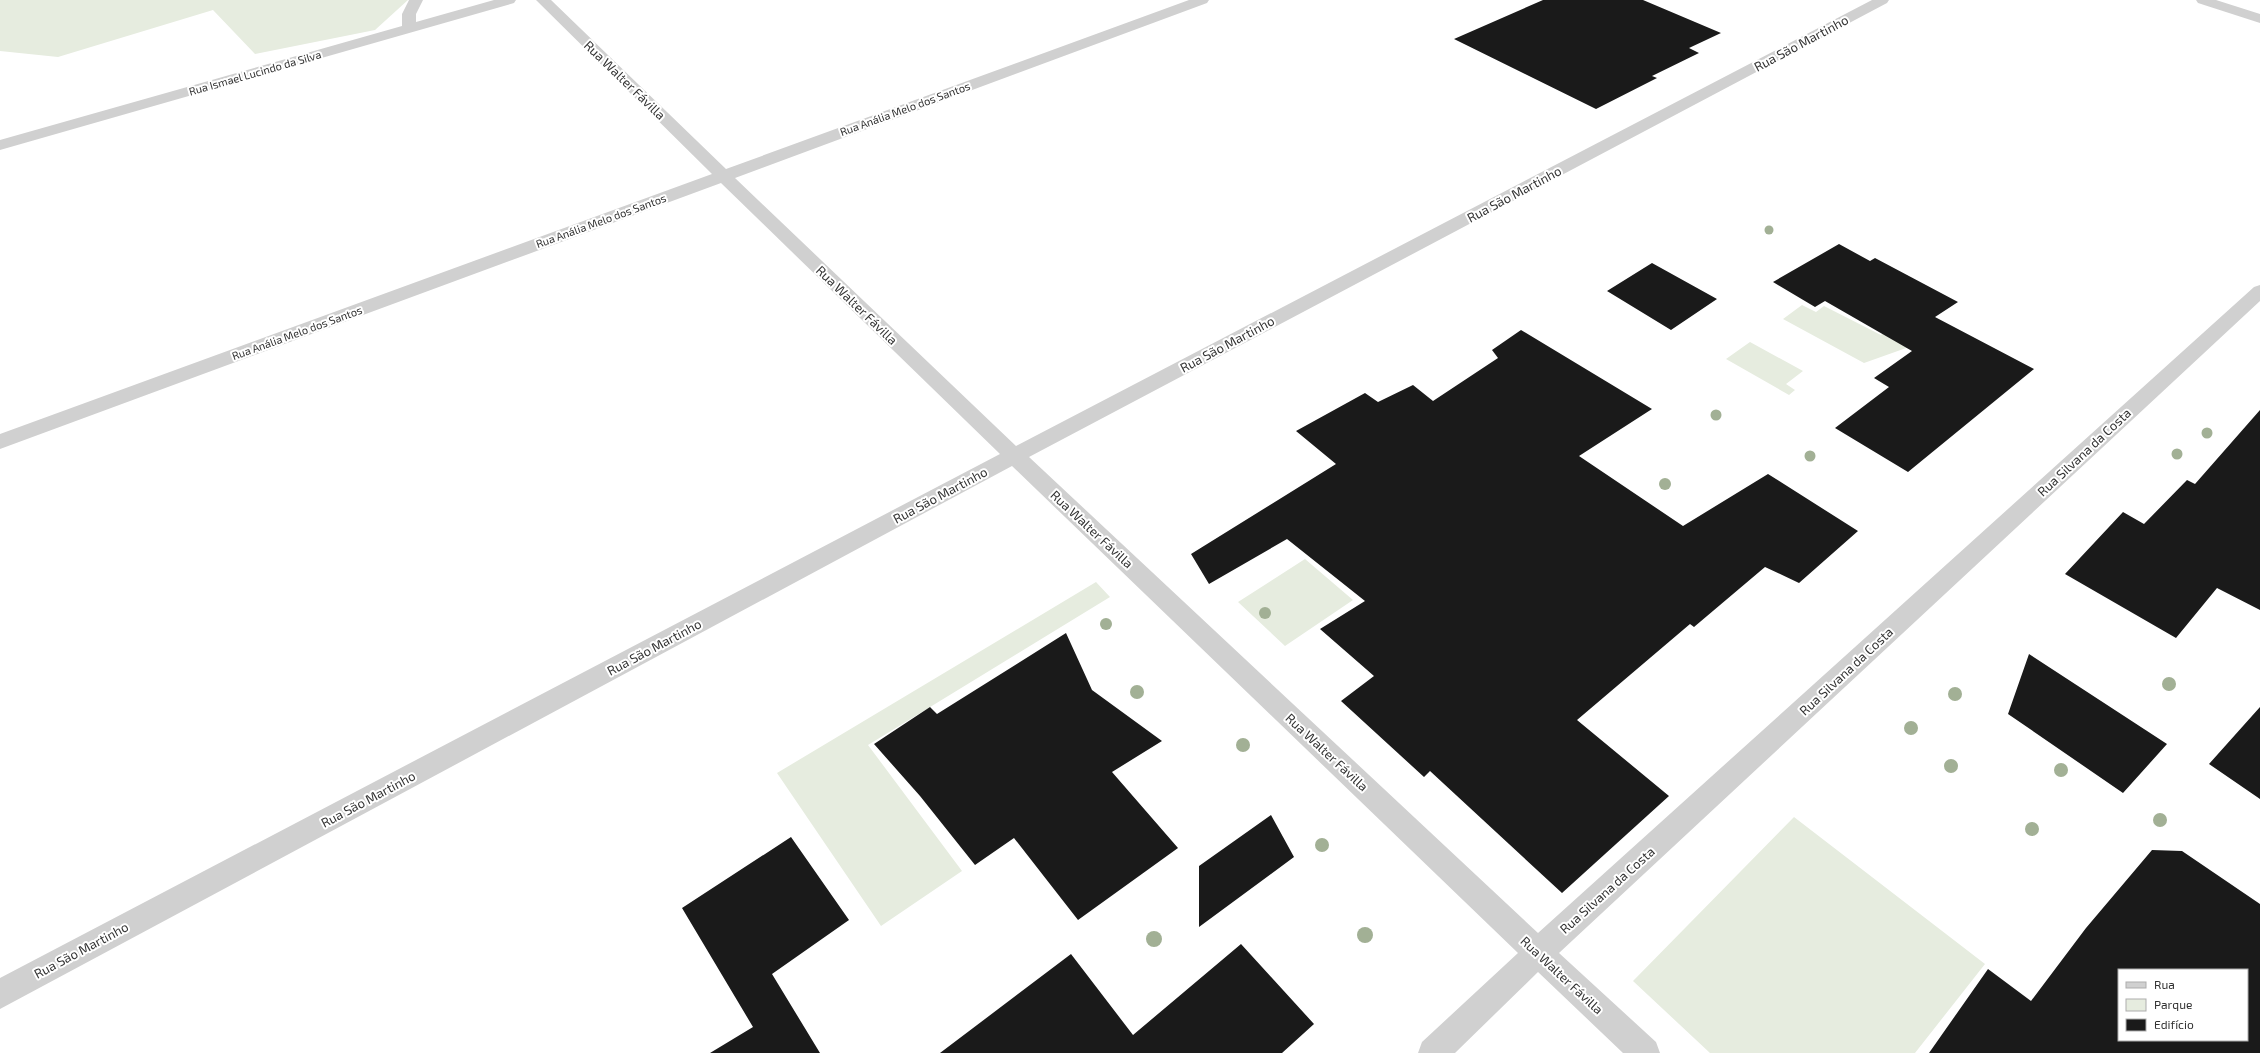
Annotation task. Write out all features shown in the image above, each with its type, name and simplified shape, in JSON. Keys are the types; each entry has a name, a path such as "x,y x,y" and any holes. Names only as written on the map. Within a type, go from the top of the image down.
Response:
{"street":[{"path":"409,29 409,14 416,0"},
{"name":"Rua Ismael Lucindo da Silva","path":"0,145 509,0"},
{"name":"Rua Walter Fávilla","path":"543,0 723,176 1014,456 1645,1053"},
{"name":"Rua Anália Melo dos Santos","path":"0,442 1202,0"},
{"name":"Rua São Martinho","path":"0,994 1014,456 1882,0"},
{"path":"2203,0 2260,19"},
{"name":"Rua Silvana da Costa","path":"1433,1053 1538,953 2260,292"}],"green space":[{"path":"0,0 408,0 375,30 255,54 213,10 58,57 0,51"},
{"path":"1802,305 1816,312 1824,306 1881,335 1893,325 1909,347 1864,363 1783,319"},
{"path":"1750,342 1803,371 1786,384 1795,390 1789,395 1726,359"},
{"path":"1305,559 1353,600 1285,646 1238,602"},
{"path":"1096,582 1110,597 868,745 962,871 881,926 777,773"},
{"path":"1794,817 1985,964 1915,1053 1710,1053 1633,981"}],"building":[{"path":"1543,0 1643,0 1721,33 1689,48 1699,53 1652,76 1657,78 1596,109 1454,39"},
{"path":"1839,244 1870,261 1875,258 1958,302 1935,317 2034,369 1908,472 1835,428 1889,387 1874,378 1912,351 1825,301 1815,307 1773,282"},
{"path":"1652,263 1717,299 1671,330 1607,291"},
{"path":"1521,330 1652,409 1579,456 1683,526 1768,474 1858,531 1799,583 1765,567 1694,627 1690,624 1577,720 1669,796 1562,893 1430,771 1424,777 1341,701 1374,676 1320,629 1365,601 1287,539 1209,584 1191,554 1336,464 1296,431 1365,393 1378,402 1413,385 1433,401 1498,358 1492,350"},
{"path":"2260,410 2260,610 2217,588 2176,638 2065,574 2123,512 2144,524 2187,480 2195,484"},
{"path":"1066,633 1092,690 1162,741 1112,772 1178,848 1078,920 1014,838 975,865 920,796 874,744 930,707 937,714"},
{"path":"2029,654 2167,744 2123,793 2008,714"},
{"path":"2260,707 2260,799 2209,764"},
{"path":"1271,815 1294,857 1199,927 1199,866"},
{"path":"791,837 849,920 772,974 820,1053 710,1053 753,1027 682,908"},
{"path":"2152,850 2182,851 2260,904 2260,1053 1929,1053 1988,969 2031,1001 2086,928"},
{"path":"1241,944 1314,1024 1282,1053 940,1053 1071,954 1133,1035"}]}
